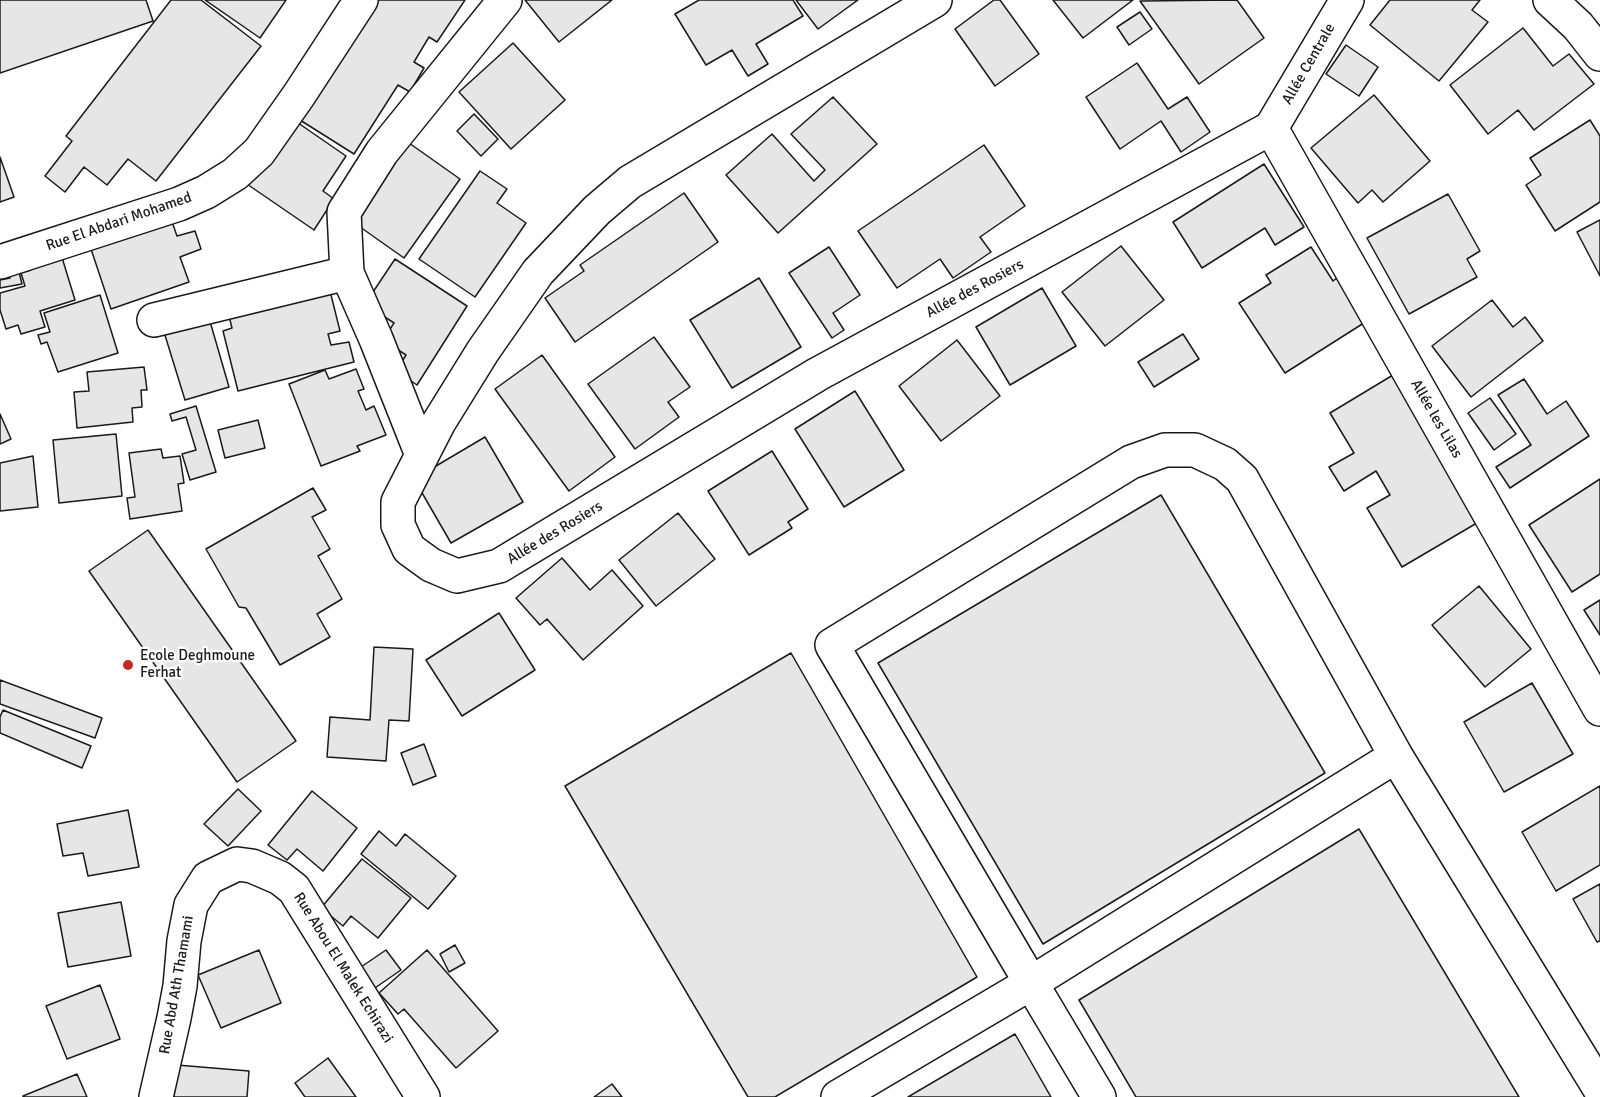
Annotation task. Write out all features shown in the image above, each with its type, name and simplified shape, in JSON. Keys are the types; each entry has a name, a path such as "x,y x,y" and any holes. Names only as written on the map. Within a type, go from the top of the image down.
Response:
{"street":[{"name":"Rue El Abdari Mohamed","path":"0,262 179,204 207,192 235,174 259,152 361,0"},
{"path":"422,455 376,339 346,273 344,212 382,152 505,0"},
{"name":"Allée des Rosiers","path":"935,0 630,182 597,210 538,272 483,351 439,422 398,502 398,525 409,549 431,566 457,576 499,566 818,374 1271,128"},
{"name":"Allée Centrale","path":"1271,128 1347,0"},
{"path":"1550,0 1578,26 1600,54"},
{"name":"Allée les Lilas","path":"1271,128 1600,709"},
{"path":"154,320 346,273"},
{"path":"1099,1097 832,645 1131,462 1165,450 1195,450 1225,464 1242,479 1396,756 1600,1089"},
{"path":"838,1097 1031,983 1396,756"},
{"name":"Rue Abou El Malek Echirazi","path":"208,878 237,864 252,866 280,878 294,889 423,1097"},
{"name":"Rue Abd Ath Thamami","path":"156,1097 176,1007 191,905 208,878"}],"building":[{"path":"0,0 146,0 153,21 0,73"},
{"path":"171,0 201,0 261,46 156,181 128,159 107,185 84,167 65,192 45,176 72,141 66,136"},
{"path":"205,0 286,0 260,38"},
{"path":"363,0 465,0 437,42 429,37 414,62 424,68 410,92 398,85 354,154 292,115"},
{"path":"525,0 612,0 559,42"},
{"path":"699,0 793,0 803,16 756,44 768,64 748,76 732,50 706,65 675,14"},
{"path":"796,0 858,0 818,29"},
{"path":"994,0 1000,0 1039,54 995,86 955,29"},
{"path":"1053,0 1133,0 1083,38"},
{"path":"1237,0 1264,38 1199,84 1140,1"},
{"path":"1390,0 1480,0 1472,10 1488,22 1439,81 1370,25"},
{"path":"1140,12 1152,29 1129,45 1117,27"},
{"path":"1523,28 1553,66 1569,54 1594,84 1534,130 1518,110 1488,134 1450,85"},
{"path":"513,43 565,100 511,149 459,92"},
{"path":"1346,45 1378,67 1359,96 1326,74"},
{"path":"1137,63 1168,109 1187,97 1210,132 1181,152 1161,121 1120,149 1086,97"},
{"path":"1374,95 1430,161 1383,202 1372,190 1358,203 1311,148"},
{"path":"833,97 877,144 778,233 726,175 772,134 814,181 825,170 791,134"},
{"path":"474,114 498,139 481,156 457,131"},
{"path":"288,116 346,156 323,191 334,199 314,230 244,182"},
{"path":"1590,120 1600,136 1600,202 1555,231 1526,185 1541,175 1530,158"},
{"path":"409,143 460,179 404,258 353,222"},
{"path":"984,145 1025,206 980,237 991,252 953,278 940,259 897,288 858,231"},
{"path":"0,157 14,197 0,202"},
{"path":"1264,164 1304,227 1275,245 1265,228 1202,268 1173,222"},
{"path":"480,171 507,189 497,203 526,223 475,297 419,259"},
{"path":"684,193 718,242 575,342 545,298 584,271 580,265"},
{"path":"1448,194 1480,251 1467,259 1477,277 1409,314 1367,238"},
{"path":"170,216 177,236 195,231 201,249 180,257 189,282 111,309 89,243"},
{"path":"1600,220 1600,276 1577,232"},
{"path":"1121,246 1164,300 1105,346 1062,292"},
{"path":"829,247 860,295 833,313 844,330 832,338 789,273"},
{"path":"1311,247 1333,281 1338,277 1367,321 1285,373 1239,303 1271,283 1266,275"},
{"path":"60,251 75,300 40,311 45,327 21,334 18,325 6,329 0,310 0,293 25,286 21,273 31,270 29,262"},
{"path":"395,259 467,306 417,385 396,371 406,355 383,340 394,323 365,304"},
{"path":"18,268 22,284 0,288 0,280 10,278 8,270"},
{"path":"759,278 801,347 732,388 690,320"},
{"path":"1042,288 1076,346 1010,385 976,327"},
{"path":"330,291 340,331 328,334 331,345 349,342 354,362 238,391 223,331 232,328 229,316"},
{"path":"100,295 118,353 58,372 47,342 41,344 38,335 50,332 44,313"},
{"path":"1492,300 1513,327 1525,317 1543,341 1471,397 1432,346"},
{"path":"209,318 229,387 185,400 164,332"},
{"path":"1183,334 1199,359 1154,387 1138,362"},
{"path":"654,337 690,387 668,402 679,417 635,449 588,384"},
{"path":"957,340 1000,396 941,441 899,386"},
{"path":"542,355 615,457 569,491 495,389"},
{"path":"144,367 147,390 141,390 142,407 132,408 133,422 77,428 74,392 89,391 87,372"},
{"path":"356,369 364,389 358,391 366,410 374,406 386,435 357,446 360,451 321,466 289,384 325,370 329,379"},
{"path":"1398,372 1482,520 1402,567 1367,508 1390,495 1376,471 1344,491 1329,467 1354,453 1330,413"},
{"path":"1524,379 1547,414 1566,401 1589,436 1510,488 1496,467 1531,445 1498,395"},
{"path":"855,391 904,470 844,507 795,429"},
{"path":"1490,398 1516,434 1494,450 1468,413"},
{"path":"196,406 216,472 190,480 182,454 196,450 186,417 172,421 170,414"},
{"path":"0,414 11,439 0,444"},
{"path":"258,420 265,448 225,458 218,430"},
{"path":"116,434 122,496 59,503 53,440"},
{"path":"485,437 523,502 451,543 414,479"},
{"path":"161,449 163,458 180,456 184,483 178,484 182,511 130,519 127,498 135,497 129,453"},
{"path":"772,451 808,509 788,522 792,528 749,555 708,491"},
{"path":"33,456 38,507 0,511 0,463"},
{"path":"1600,479 1600,574 1572,592 1529,525"},
{"path":"313,488 326,510 312,517 330,549 318,556 342,599 317,614 330,637 280,665 246,608 239,607 206,549"},
{"path":"1161,495 1325,773 1043,944 878,663"},
{"path":"678,513 715,559 656,606 619,560"},
{"path":"148,530 296,741 237,782 89,571"},
{"path":"562,558 590,590 612,570 643,606 583,660 547,619 540,625 516,598"},
{"path":"1479,586 1531,649 1485,687 1432,625"},
{"path":"1600,600 1600,635 1584,610"},
{"path":"499,613 535,670 462,716 426,660"},
{"path":"374,647 413,649 409,721 389,720 386,761 327,757 330,717 370,720"},
{"path":"791,653 977,977 775,1097 748,1097 565,786"},
{"path":"0,680 102,718 95,738 0,704"},
{"path":"1532,683 1573,754 1504,792 1464,722"},
{"path":"3,710 91,746 82,768 0,733 0,717"},
{"path":"424,744 436,776 413,785 401,753"},
{"path":"1600,786 1600,865 1556,891 1522,832"},
{"path":"238,789 261,811 228,846 204,824"},
{"path":"312,791 357,828 323,871 297,849 287,860 268,845"},
{"path":"128,810 139,867 88,876 83,853 63,856 57,824"},
{"path":"1359,829 1519,1097 1136,1097 1079,1000"},
{"path":"379,831 396,846 405,834 456,876 428,909 361,854"},
{"path":"362,859 411,898 378,938 351,916 343,926 321,908"},
{"path":"1600,884 1600,941 1597,942 1573,899"},
{"path":"121,902 131,956 68,967 58,913"},
{"path":"455,945 465,963 449,972 440,954"},
{"path":"259,950 281,1003 221,1028 198,975"},
{"path":"386,950 401,970 372,990 358,969"},
{"path":"427,950 498,1031 456,1068 404,1009 398,1014 379,993"},
{"path":"100,985 120,1039 67,1059 46,1006"},
{"path":"1015,1034 1051,1097 908,1097"},
{"path":"328,1058 356,1097 305,1097 295,1083"},
{"path":"177,1065 249,1071 247,1097 174,1097"},
{"path":"77,1074 87,1097 23,1097 23,1096"},
{"path":"612,1084 622,1097 594,1097"}],"place":[{"name":"Ecole Deghmoune Ferhat","path":"128,665"}]}
